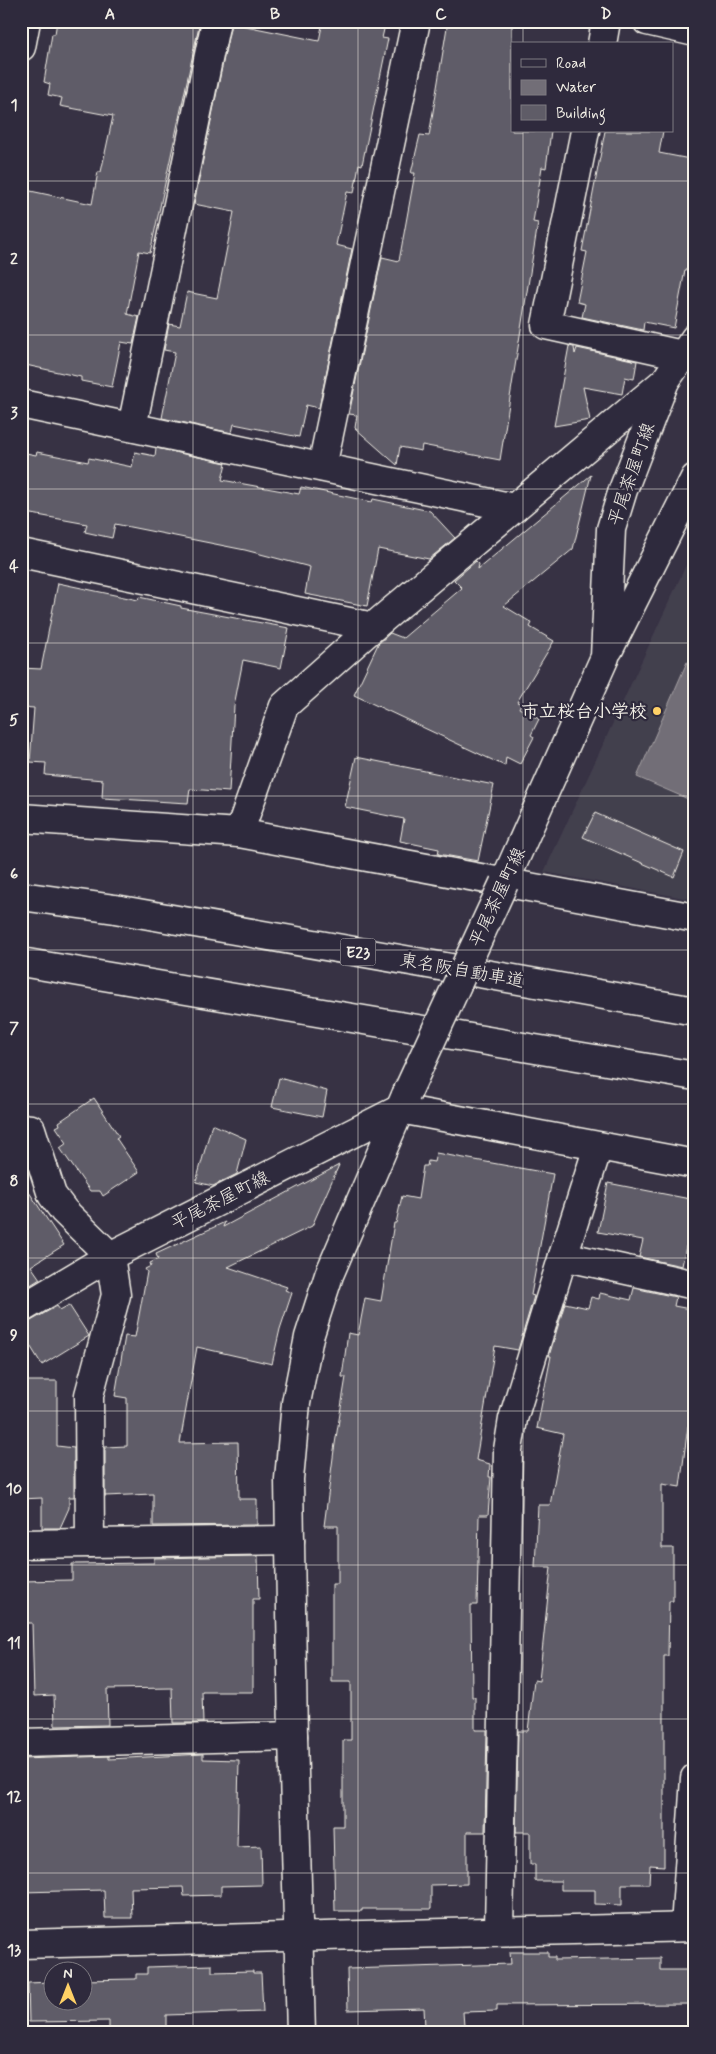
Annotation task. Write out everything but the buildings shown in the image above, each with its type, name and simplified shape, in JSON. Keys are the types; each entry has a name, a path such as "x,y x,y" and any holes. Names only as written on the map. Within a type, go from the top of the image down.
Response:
{"main road":[{"path":"21,47 26,21"},
{"path":"132,427 216,21"},
{"path":"322,467 416,21"},
{"path":"602,42 606,21"},
{"path":"647,21 695,32"},
{"path":"584,132 546,325 688,346"},
{"name":"平尾茶屋町線","path":"21,1309 110,1256 403,1102 504,884 605,657 610,529 665,382 688,346"},
{"path":"239,833 284,706 373,627 665,382"},
{"path":"21,404 514,508"},
{"path":"605,657 695,478"},
{"path":"21,553 373,627"},
{"path":"21,818 239,833 504,884 695,918"},
{"name":"東名阪自動車道","path":"21,896 115,909 695,1012"},
{"path":"21,962 695,1076"},
{"path":"301,2033 293,1736 289,1479 291,1444 296,1402 309,1337 329,1275 403,1102 598,1147 695,1164"},
{"path":"21,1128 31,1129 52,1195 64,1211 110,1256 116,1294 89,1394 90,1543"},
{"path":"498,1930 508,1450 513,1419 598,1147"},
{"path":"563,1256 695,1285"},
{"path":"21,1544 290,1540"},
{"path":"21,1743 293,1736"},
{"path":"21,1944 299,1938 498,1930 690,1927 695,1778"}],"shaded area":[{"name":"市立桜台小学校","path":"695,547 695,900 544,872 693,550"}],"water":[{"path":"687,662 695,665 695,802 637,777"}],"place":[{"name":"市立桜台小学校","path":"657,711"}]}
